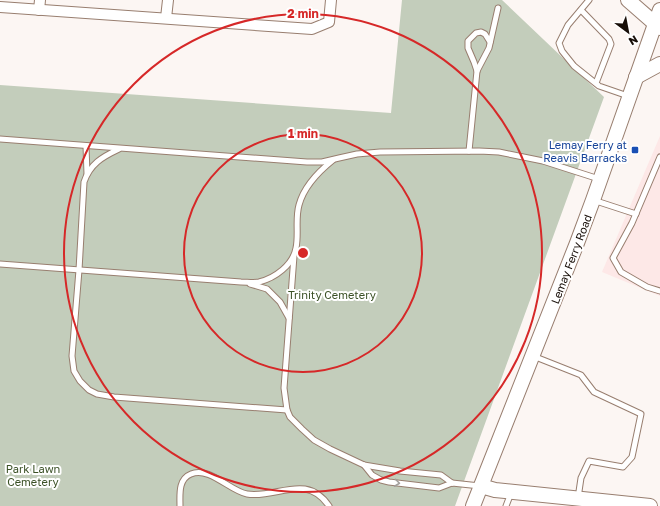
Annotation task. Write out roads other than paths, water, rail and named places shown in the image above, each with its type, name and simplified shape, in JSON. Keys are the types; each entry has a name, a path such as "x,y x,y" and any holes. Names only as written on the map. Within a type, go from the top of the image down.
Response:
{"main road":[{"path":"628,0 658,26"},
{"name":"Lemay Ferry Road","path":"473,506 578,243 636,77 658,26 660,10"},
{"path":"636,77 660,64"},
{"path":"481,486 511,492 650,506"}],"street":[{"path":"166,18 168,0"},
{"path":"0,7 40,5 166,18 312,29 329,22 331,0"}],"lane":[{"path":"589,0 568,25 559,43 562,51 574,66 599,86 630,96"},
{"path":"469,151 477,71 489,48 498,8"},
{"path":"581,10 609,39 610,44 596,83"},
{"path":"477,71 468,48 468,41 476,33 481,32 485,34 490,42"},
{"path":"0,140 307,162 322,162 357,154 380,152 499,152 543,161 600,179"},
{"path":"86,146 87,174"},
{"path":"120,148 108,154 92,166 84,182 80,270 72,356 74,371 80,381 89,390 97,394 114,397 286,410"},
{"path":"660,158 636,214 613,258 621,272 647,287 660,291"},
{"path":"334,159 313,178 307,186 298,206 296,248 294,255 284,388 286,410 290,417 314,440 364,466 441,475 452,483"},
{"path":"593,200 636,214"},
{"path":"0,264 258,282 271,278 282,270 294,255"},
{"path":"241,282 267,289 280,302 289,319"},
{"path":"532,356 581,375 594,392 641,414 632,457 623,467 589,461 581,478 578,499"},
{"path":"364,466 372,475 389,482 440,488 452,483 481,486"},
{"path":"180,506 181,486 184,478 196,472 204,473 213,477 245,494 256,495 297,488 309,490 318,493 329,506"},
{"path":"506,506 511,492"}],"place":[{"name":"Lemay Ferry at Reavis Barracks","path":"635,150"}],"park label":[{"name":"Trinity Cemetery","path":"332,294"},
{"name":"Park Lawn Cemetery","path":"33,474"}]}
